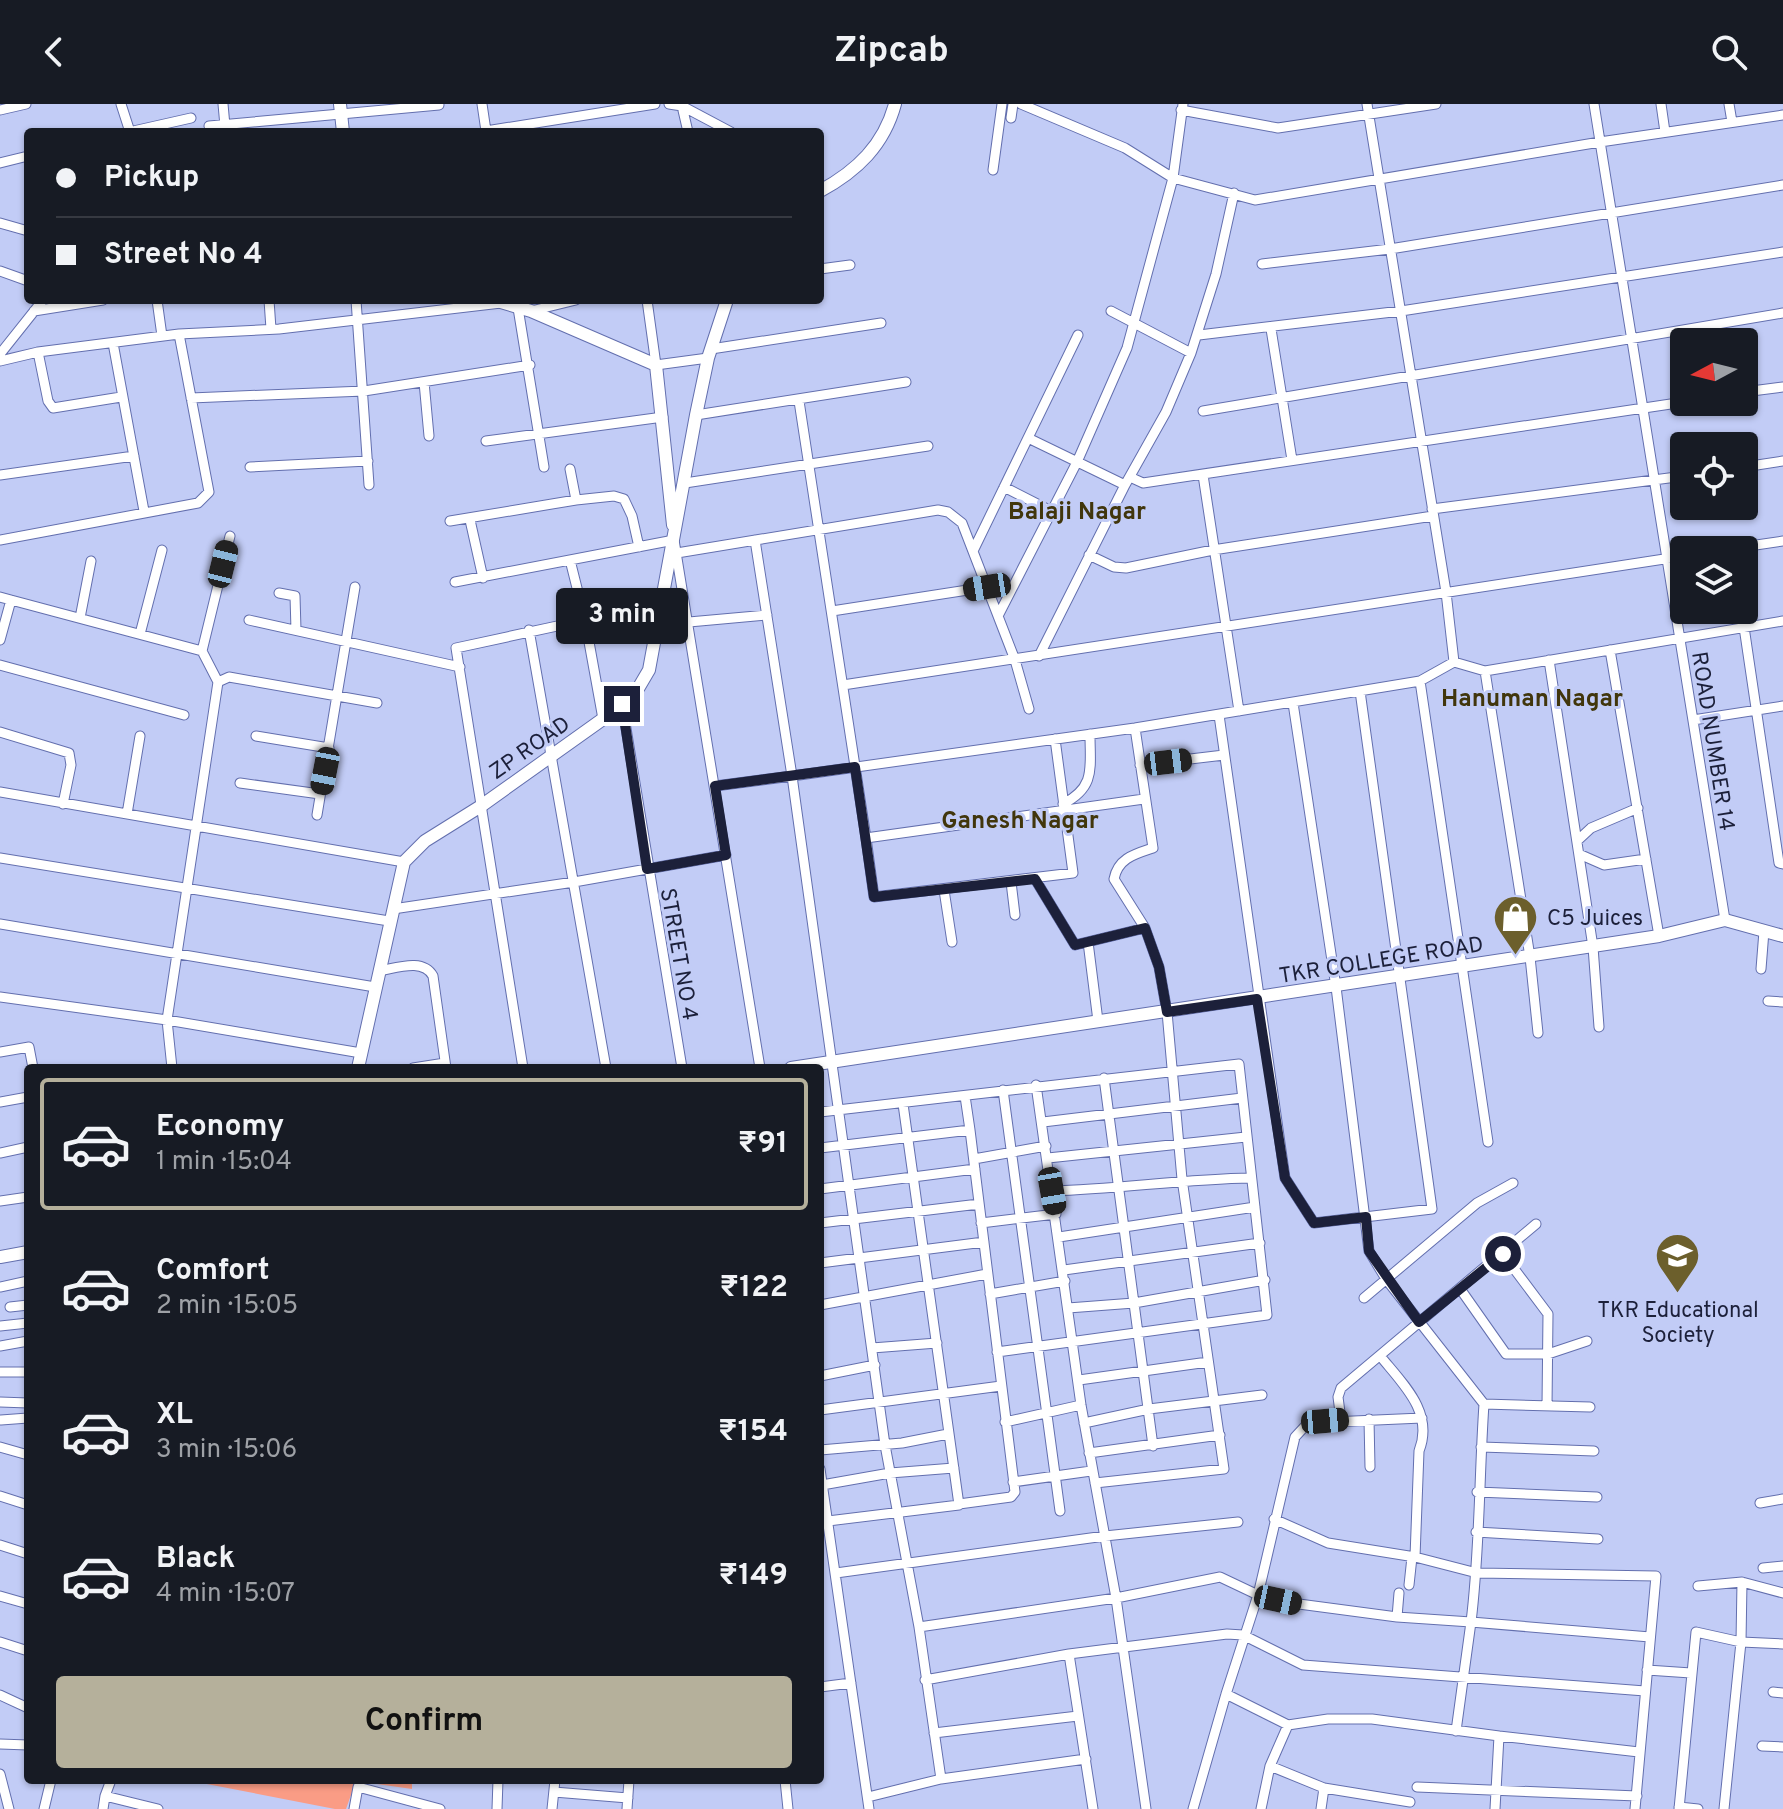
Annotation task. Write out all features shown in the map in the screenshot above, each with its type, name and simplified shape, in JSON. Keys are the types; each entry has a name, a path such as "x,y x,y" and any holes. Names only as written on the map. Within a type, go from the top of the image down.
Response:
{"street":[{"path":"0,110 26,104"},
{"path":"121,104 129,128"},
{"path":"223,104 225,126"},
{"path":"482,104 486,128"},
{"path":"504,128 655,104"},
{"path":"669,104 682,106 723,128"},
{"path":"824,188 870,154 886,130 895,104"},
{"path":"993,170 1002,104"},
{"path":"1011,118 1013,104"},
{"path":"1021,104 1125,148 1173,178 1255,200 1732,122 1783,109"},
{"path":"998,616 1077,462 1127,348 1173,178 1182,107 1278,128 1368,109 1436,104"},
{"name":"ROAD NUMBER 14","path":"1594,104 1725,920"},
{"path":"1661,104 1665,132"},
{"path":"1729,104 1732,122"},
{"path":"209,126 341,109 439,105"},
{"path":"682,106 687,128"},
{"path":"1368,109 1446,592 1454,662"},
{"path":"147,128 191,118"},
{"path":"553,120 554,128"},
{"path":"0,163 24,157"},
{"path":"1262,264 1390,249 1783,185"},
{"path":"1039,656 1127,481 1166,412 1199,335 1234,193"},
{"path":"0,223 24,230"},
{"path":"1199,335 1271,329 1401,311 1783,252"},
{"path":"824,268 850,265"},
{"path":"0,271 24,280"},
{"path":"0,354 40,304"},
{"path":"34,311 78,304"},
{"path":"158,304 162,336"},
{"path":"269,304 271,329"},
{"path":"356,304 369,485"},
{"path":"0,361 38,352 162,336 271,329 482,304"},
{"path":"506,304 525,309 656,365 881,323"},
{"path":"525,309 553,304"},
{"path":"648,304 676,546 759,1064"},
{"name":"ZP ROAD","path":"404,862 425,841 481,806 603,719 622,704 649,670 676,546 696,415 726,304"},
{"path":"525,309 544,467"},
{"path":"1111,311 1191,353"},
{"path":"1203,411 1631,336 1783,313"},
{"path":"1271,329 1292,460"},
{"path":"0,540 198,503 207,497 179,334"},
{"path":"973,551 1078,335"},
{"path":"113,343 144,511"},
{"path":"38,352 48,401 53,408 121,397"},
{"path":"191,398 364,391 530,365"},
{"path":"424,382 429,436"},
{"path":"696,415 906,382"},
{"path":"1758,390 1783,387"},
{"path":"799,401 874,897 1073,873 1055,739"},
{"path":"1028,438 1077,462 1127,481 1143,483 1670,404"},
{"path":"486,441 663,417"},
{"path":"685,483 928,446"},
{"path":"0,475 134,456"},
{"path":"250,467 368,461"},
{"path":"1758,465 1783,461"},
{"path":"570,469 576,500"},
{"path":"1203,475 1239,711"},
{"path":"1089,555 1114,567 1126,568 1433,512 1670,478"},
{"path":"1004,487 1051,511"},
{"path":"450,521 614,496 624,499 632,516 639,547"},
{"path":"455,582 639,547 755,540 938,510 948,512 962,523 1015,660 1029,709"},
{"path":"470,520 483,578"},
{"path":"171,1064 166,1039 167,1020 218,682 202,651 230,536"},
{"path":"755,540 833,1061 837,1110 855,1217 885,1445 919,1627 941,1779"},
{"path":"1758,545 1783,541"},
{"path":"140,634 162,550"},
{"path":"843,685 1670,558"},
{"path":"570,560 585,620 603,719"},
{"path":"80,618 91,561"},
{"path":"317,815 355,587"},
{"path":"832,611 987,587"},
{"path":"279,593 295,596 296,630"},
{"path":"0,597 202,651"},
{"path":"0,640 11,600"},
{"path":"689,622 767,615"},
{"path":"249,620 460,667"},
{"path":"522,1064 456,648 585,620"},
{"path":"715,786 1293,703 1420,681 1454,662 1485,671 1783,621"},
{"path":"1744,627 1779,863 1783,864"},
{"path":"529,630 605,1064"},
{"path":"1610,650 1659,936"},
{"path":"1549,660 1593,947 1599,1027"},
{"path":"0,665 184,715"},
{"path":"1485,671 1530,957 1538,1033"},
{"path":"218,682 229,677 377,703"},
{"path":"1420,681 1465,967 1488,1142"},
{"path":"1219,715 1257,999 1285,1178 1314,1223 1432,1209 1360,691"},
{"path":"1293,703 1336,987 1369,1251 1386,1279 1484,1404 1477,1492 1477,1573 1456,1731"},
{"name":"STREET NO 4","path":"622,704 681,1064"},
{"path":"1693,720 1783,706"},
{"path":"1095,1483 1224,1469 1182,1179 1167,1012 1159,967 1145,928 1114,879 1116,868 1128,856 1153,848 1135,728"},
{"path":"0,732 69,753 71,765 63,804"},
{"path":"1063,807 1081,795 1087,785 1090,734"},
{"path":"127,814 140,736"},
{"path":"256,736 329,748"},
{"path":"1140,765 1224,755"},
{"path":"240,783 320,794"},
{"path":"0,792 404,862 359,1064"},
{"path":"866,838 1063,807 1144,799"},
{"path":"1577,841 1591,828 1638,808"},
{"path":"1579,854 1604,865 1646,859"},
{"path":"0,858 187,888 391,915 726,855"},
{"path":"1035,879 1075,945 1145,928"},
{"path":"1011,882 1015,915"},
{"path":"944,890 952,942"},
{"name":"TKR COLLEGE ROAD","path":"815,1064 1530,957 1659,936 1725,920 1783,936"},
{"path":"0,924 375,987"},
{"path":"1761,969 1764,931"},
{"path":"1088,942 1098,1021"},
{"path":"379,971 421,965 429,969 433,976 445,1064"},
{"path":"0,997 167,1020 361,1053"},
{"path":"1768,1001 1783,1002"},
{"path":"0,1052 29,1047 32,1064"},
{"path":"824,1112 1239,1064 1267,1315 1205,1326 1072,1339 1037,1348 997,1352"},
{"path":"1104,1078 1153,1446"},
{"path":"1036,1085 1091,1471 1116,1598 1146,1809"},
{"path":"1003,1090 1060,1511"},
{"path":"828,1521 1011,1497 1015,1492 965,1096"},
{"path":"0,1102 24,1098"},
{"path":"1043,1122 1242,1098"},
{"path":"903,1104 959,1504"},
{"path":"824,1148 970,1130"},
{"path":"1048,1158 1246,1137"},
{"path":"824,1188 913,1176 1046,1146"},
{"path":"0,1153 24,1148"},
{"path":"1052,1191 1119,1189 1182,1179 1251,1178"},
{"path":"1364,1298 1477,1203 1513,1183"},
{"path":"0,1201 24,1198"},
{"path":"824,1222 979,1204"},
{"path":"1059,1237 1255,1207"},
{"path":"981,1223 1056,1214"},
{"path":"1341,1420 1338,1397 1341,1388 1536,1224"},
{"path":"824,1262 984,1242"},
{"path":"990,1294 1129,1259 1260,1243"},
{"path":"0,1257 24,1253"},
{"path":"1503,1254 1548,1314 1547,1406"},
{"path":"824,1304 987,1274"},
{"path":"1068,1308 1134,1303 1265,1280"},
{"path":"0,1287 24,1282"},
{"path":"1461,1290 1506,1354 1548,1354 1587,1341"},
{"path":"10,1307 24,1305"},
{"path":"0,1326 24,1323"},
{"path":"0,1346 24,1342"},
{"path":"872,1348 937,1343"},
{"path":"1381,1357 1407,1389 1422,1418 1409,1585"},
{"path":"1079,1380 1208,1362"},
{"path":"824,1375 875,1365"},
{"path":"0,1372 24,1372"},
{"path":"824,1410 1001,1386"},
{"path":"1084,1423 1149,1409 1262,1395"},
{"path":"0,1402 24,1403"},
{"path":"1484,1404 1590,1407"},
{"path":"1005,1422 1081,1405"},
{"path":"1,1420 24,1418"},
{"path":"1193,1809 1243,1635 1258,1595 1295,1437 1308,1423 1422,1418"},
{"path":"1369,1419 1370,1467"},
{"path":"824,1450 885,1445 948,1434"},
{"path":"1089,1453 1220,1435"},
{"path":"0,1447 24,1454"},
{"path":"1481,1447 1594,1451"},
{"path":"824,1485 890,1473 954,1468"},
{"path":"1013,1482 1091,1471"},
{"path":"1477,1492 1597,1497"},
{"path":"0,1496 24,1504"},
{"path":"824,1497 869,1809"},
{"path":"1760,1503 1783,1499"},
{"path":"1274,1519 1328,1543 1413,1557 1477,1573 1656,1576 1635,1809"},
{"path":"836,1573 1105,1536 1238,1522"},
{"path":"1476,1532 1598,1539"},
{"path":"0,1545 24,1553"},
{"path":"824,1550 832,1549"},
{"path":"1763,1568 1783,1566"},
{"path":"919,1627 1116,1598 1220,1577 1258,1595 1397,1617 1650,1637"},
{"path":"1724,1809 1741,1642 1742,1582"},
{"path":"1698,1586 1742,1582 1783,1593"},
{"path":"1397,1617 1399,1593"},
{"path":"0,1596 24,1603"},
{"path":"1698,1809 1679,1808 1696,1632 1741,1642 1783,1644"},
{"path":"925,1680 1069,1654 1243,1635 1303,1665 1645,1691"},
{"path":"0,1642 24,1650"},
{"path":"1069,1654 1093,1809"},
{"path":"1647,1670 1691,1673"},
{"path":"824,1686 851,1683"},
{"path":"1226,1694 1288,1725 1328,1719 1372,1719 1639,1752"},
{"path":"0,1695 24,1706"},
{"path":"934,1733 1078,1716"},
{"path":"1261,1809 1270,1766 1288,1725"},
{"path":"1495,1809 1499,1736"},
{"path":"0,1744 24,1745"},
{"path":"1762,1746 1783,1747"},
{"path":"868,1797 941,1779 1086,1759"},
{"path":"1270,1766 1324,1788 1410,1802"},
{"path":"0,1774 9,1809"},
{"path":"44,1809 50,1784"},
{"path":"103,1809 110,1784"},
{"path":"497,1809 498,1784"},
{"path":"552,1809 555,1784"},
{"path":"627,1809 629,1784"},
{"path":"785,1784 788,1809"},
{"path":"354,1809 358,1787 440,1809"},
{"path":"1417,1787 1637,1796"},
{"path":"1321,1809 1324,1788"},
{"path":"554,1792 628,1798"},
{"path":"105,1796 158,1809"}],"shaded area":[{"path":"207,1784 355,1784 346,1809"},
{"path":"377,1784 412,1784 412,1789"}],"place":[{"name":"C5 Juices","path":"1516,956"},
{"name":"TKR Educational Society","path":"1678,1295"}],"district":[{"name":"Balaji Nagar","path":"1077,511"},
{"name":"Hanuman Nagar","path":"1532,698"},
{"name":"Ganesh Nagar","path":"1020,820"}],"route":[{"path":"622,704 647,869 726,855 715,786 855,767 874,897 1035,879 1075,945 1145,928 1159,967 1167,1012 1257,999 1285,1178 1314,1223 1366,1217 1369,1251 1419,1322 1503,1254"}]}
